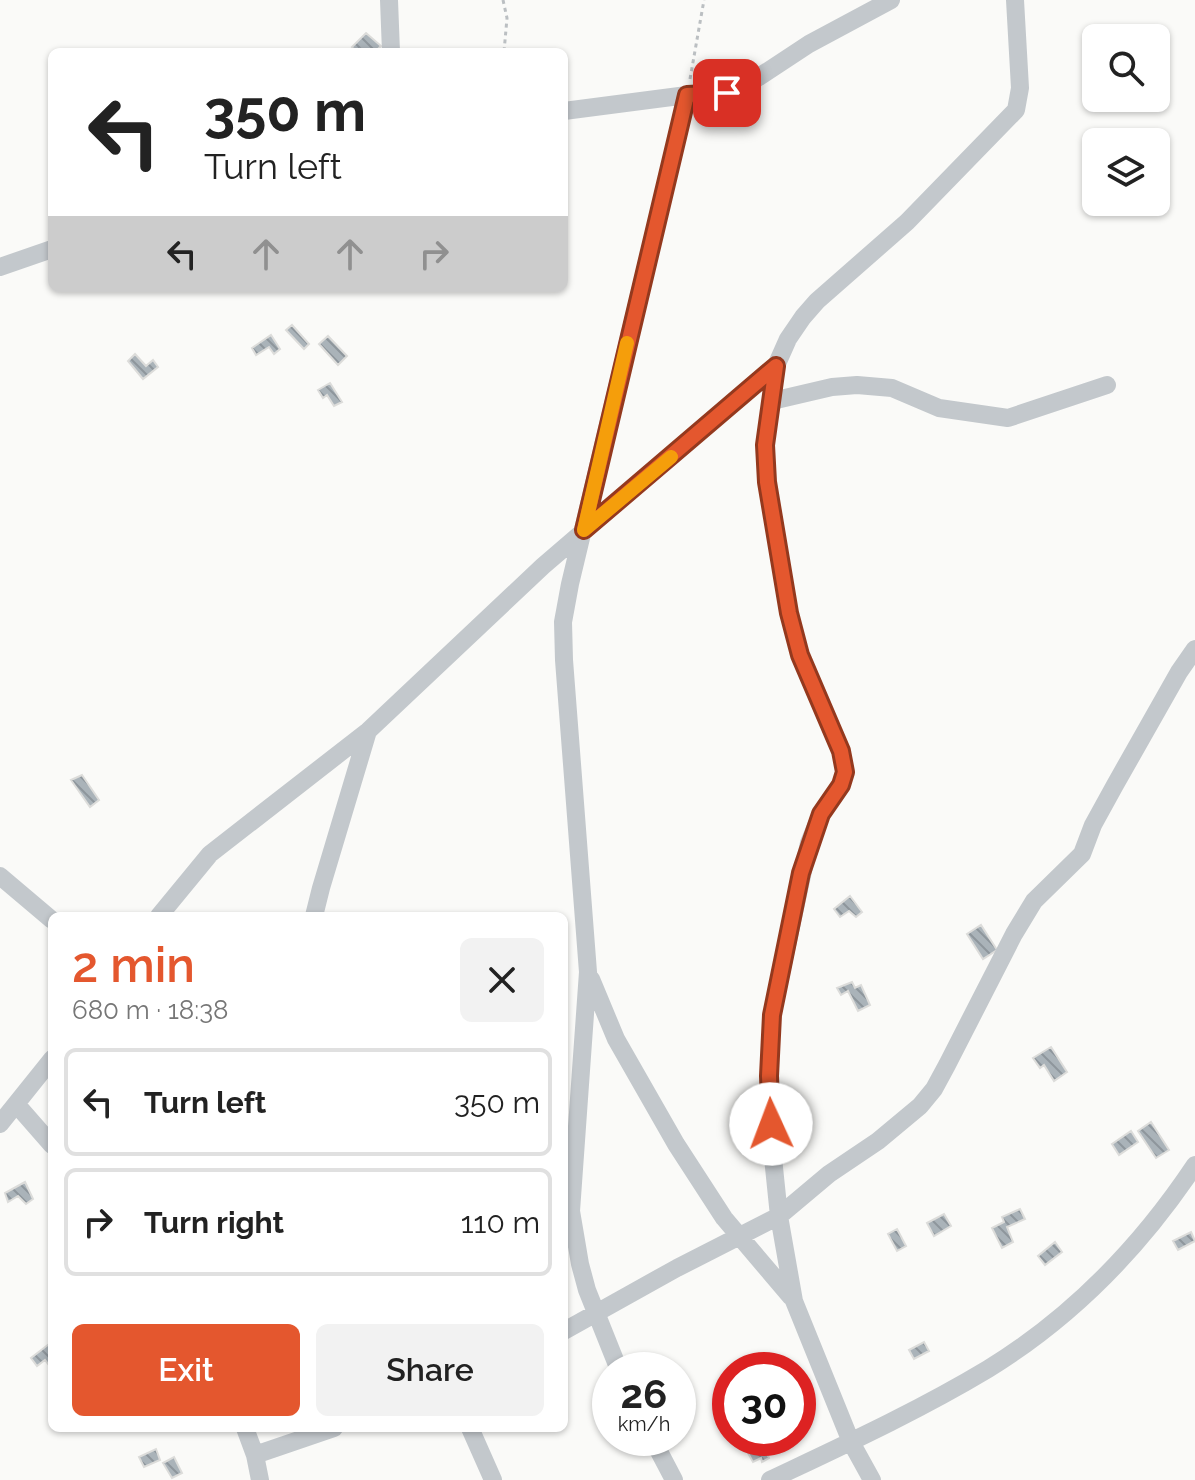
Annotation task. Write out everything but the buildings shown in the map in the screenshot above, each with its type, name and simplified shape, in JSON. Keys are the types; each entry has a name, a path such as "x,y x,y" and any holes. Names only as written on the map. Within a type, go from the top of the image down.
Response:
{"street":[{"path":"389,0 391,48"},
{"path":"568,111 742,89 809,44 891,0"},
{"path":"869,1477 851,1442 794,1301 779,1216 772,1148 769,1076 772,1015 809,843 821,814 841,785 845,772 841,751 800,655 789,613 767,482 765,445 776,366 788,339 817,301 907,222 1016,110 1020,88 1015,0"},
{"path":"611,1352 595,1314 580,1264 571,1211 588,972 563,622 687,95"},
{"path":"0,267 48,250"},
{"path":"162,912 210,854 368,731 584,530 776,366"},
{"path":"772,401 832,387 857,385 892,388 939,408 1008,418 1107,385"},
{"path":"568,1329 779,1216 829,1174 903,1121 934,1089 1025,915 1044,890 1082,854 1093,825 1115,785 1195,649"},
{"path":"315,912 368,731"},
{"path":"0,876 48,917"},
{"path":"588,972 616,1039 649,1100 724,1218 794,1301"},
{"path":"0,1124 48,1064"},
{"path":"17,1105 48,1140"},
{"path":"770,1480 851,1442 989,1368 1089,1292 1149,1229 1195,1165"},
{"path":"246,1432 260,1480"},
{"path":"255,1455 322,1432"},
{"path":"472,1432 493,1480"},
{"path":"661,1456 674,1480"}],"path":[{"path":"503,0 507,18 504,48"},
{"path":"687,95 704,0"}],"slow traffic":[{"path":"627,343 584,530 671,457"}],"route":[{"path":"727,93 687,95 584,530 776,366 765,445 773,522 789,613 800,655 841,751 845,772 841,785 821,814 801,873 772,1015 769,1076 771,1124"}]}
